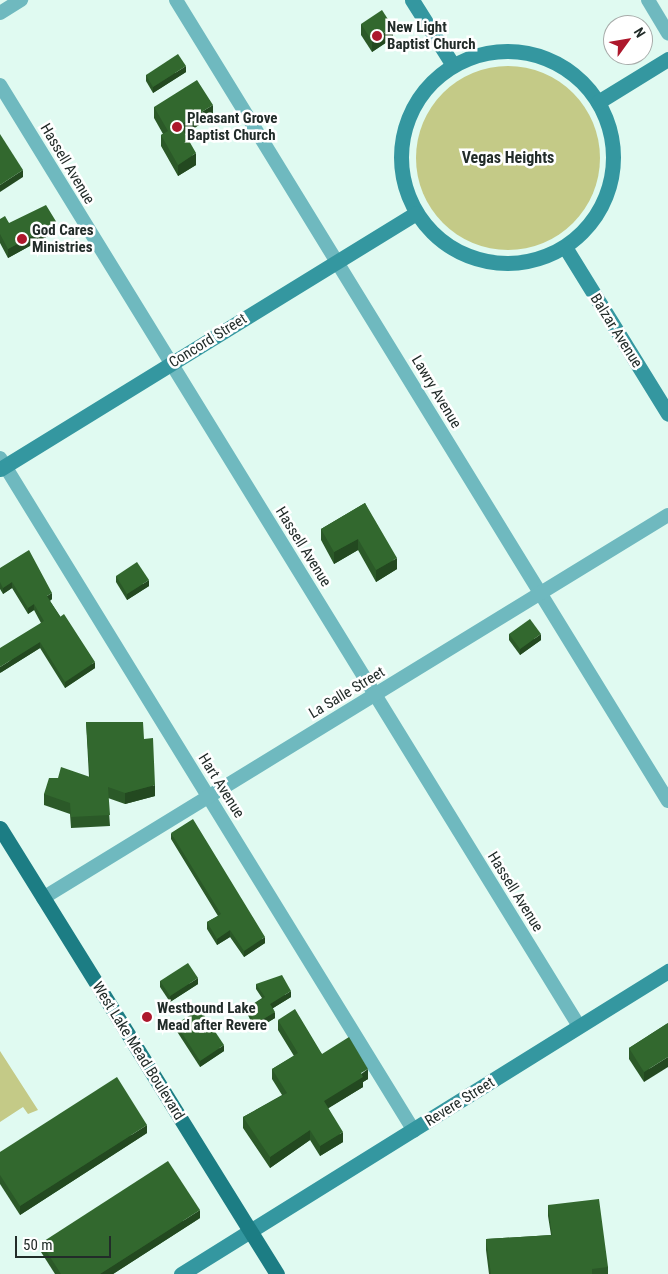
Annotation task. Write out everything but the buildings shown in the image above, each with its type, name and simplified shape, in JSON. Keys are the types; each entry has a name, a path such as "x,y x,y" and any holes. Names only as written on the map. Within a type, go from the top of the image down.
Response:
{"main road":[{"name":"West Lake Mead Boulevard","path":"0,828 277,1274"}],"street":[{"path":"0,13 21,0"},
{"name":"Lawry Avenue","path":"176,0 668,801"},
{"path":"412,0 453,65"},
{"path":"648,0 668,33"},
{"path":"515,51 546,58 574,75 598,102 609,130 613,163 606,196 590,224 565,247 533,261 499,264 465,255 436,236 416,213 403,175 404,130 426,90 453,65 491,53 515,51"},
{"path":"598,102 668,59"},
{"name":"Hassell Avenue","path":"0,86 579,1026"},
{"name":"Concord Street","path":"2,464 171,364 416,213"},
{"name":"Balzar Avenue","path":"565,247 668,414"},
{"name":"Hart Avenue","path":"2,464 414,1131"},
{"name":"La Salle Street","path":"43,898 668,515"},
{"name":"Revere Street","path":"181,1274 414,1131 668,970"}],"green space":[{"path":"508,66 526,68 543,73 573,93 593,123 598,140 600,158 598,176 593,193 573,223 543,243 526,248 508,250 490,248 473,243 443,223 423,193 418,176 416,158 418,140 423,123 443,93 473,73 490,68"},
{"path":"0,1051 38,1110 28,1114 23,1107 0,1122"}],"place":[{"name":"New Light Baptist Church","path":"377,36"},
{"name":"Pleasant Grove Baptist Church","path":"177,127"},
{"name":"God Cares Ministries","path":"22,239"},
{"name":"Westbound Lake Mead after Revere","path":"147,1017"}],"district":[{"name":"Vegas Heights","path":"508,158"}]}
